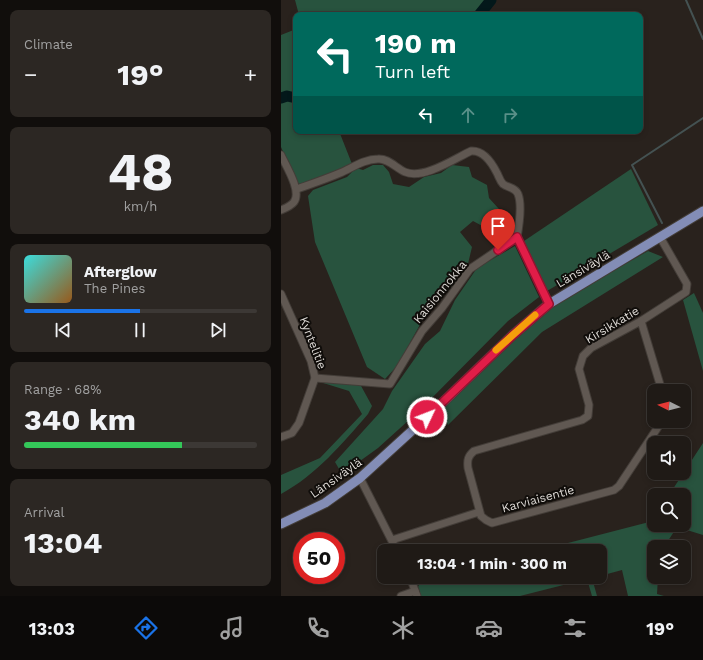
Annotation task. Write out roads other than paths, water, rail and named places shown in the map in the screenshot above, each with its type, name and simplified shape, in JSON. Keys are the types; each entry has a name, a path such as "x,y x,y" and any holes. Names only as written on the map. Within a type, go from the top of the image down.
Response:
{"main road":[{"name":"Länsiväylä","path":"281,524 325,502 361,478 513,335 549,304 703,212"}],"street":[{"path":"297,189 360,163 376,159 383,159 410,174 417,174 424,173 471,150 476,150 484,155 493,166 502,183 518,192 520,203 519,228 517,237 549,304"},
{"path":"281,155 297,189 297,197 294,202 281,210"},
{"name":"Kaisionnokka","path":"315,378 390,384 422,331 442,308 470,269 517,237"},
{"name":"Kirsikkatie","path":"479,512 468,468 467,462 469,456 474,451 582,420 588,416 589,405 579,369 583,356 591,348 685,294 687,287 683,277 660,238"},
{"name":"Kyntelitie","path":"281,294 311,361 315,378 299,423 292,433 281,437"},
{"path":"641,320 660,384"},
{"name":"Karviaisentie","path":"479,512 486,520 493,523 614,490 619,486 657,428"},
{"path":"361,478 394,544"},
{"path":"392,540 479,512"},
{"path":"401,596 416,594 412,584"}],"waterway":[{"path":"481,12 491,0"},
{"path":"686,0 703,39"},
{"path":"281,98 287,96 293,97"},
{"path":"662,223 632,165 703,118"}]}
